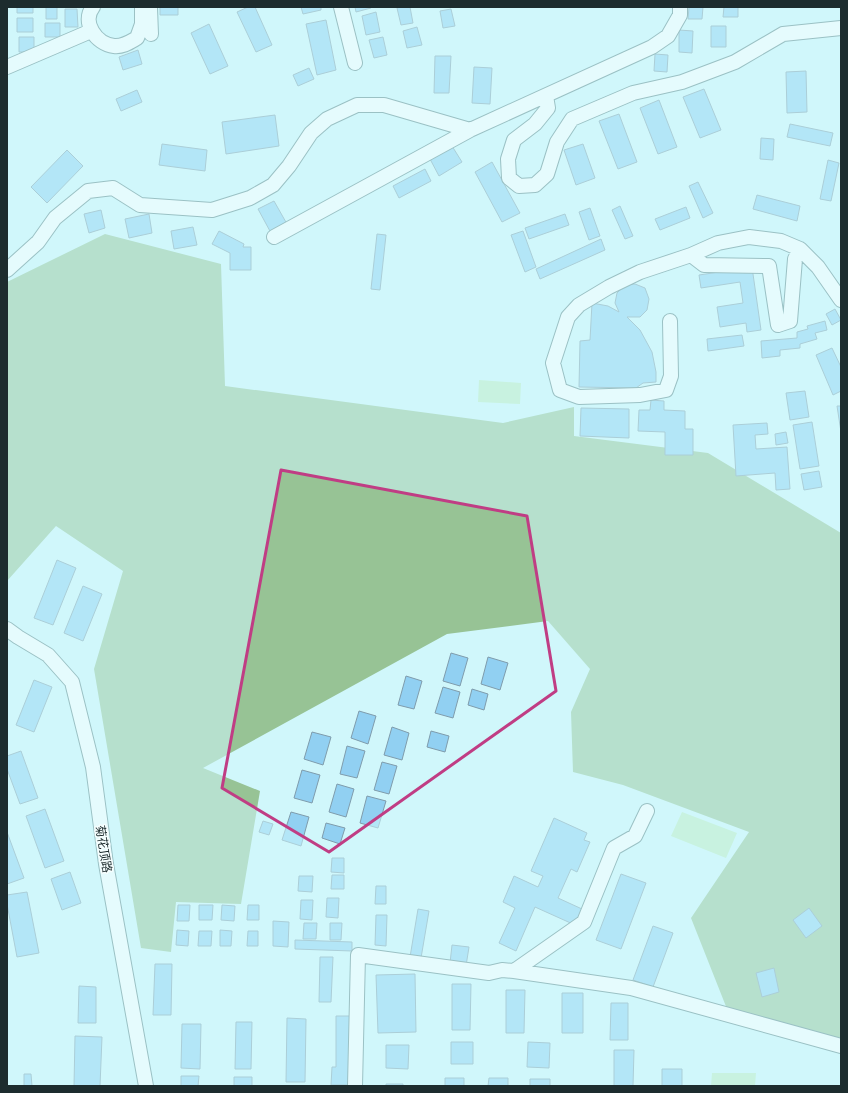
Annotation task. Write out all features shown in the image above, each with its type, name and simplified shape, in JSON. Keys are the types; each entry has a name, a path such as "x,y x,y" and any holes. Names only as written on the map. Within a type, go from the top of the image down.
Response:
{"street":[{"path":"93,7 90,10 88,22 91,31 102,42 113,46 126,44 137,38 142,24 142,7"},
{"path":"150,7 151,34"},
{"path":"341,7 355,63"},
{"path":"274,237 470,130 652,47 668,36 680,15 680,7"},
{"path":"546,96 548,108 535,124 514,140 508,159 509,178 519,186 535,185 547,174 557,142 572,119 633,93 682,82 735,62 783,34 841,28"},
{"path":"7,67 91,31"},
{"path":"7,270 38,242 55,218 88,190 113,188 140,205 212,210 250,198 273,185 289,166 310,134 327,119 357,105 384,105 470,130"},
{"path":"670,321 671,376 666,390 640,395 579,397 560,390 554,363 568,317 579,305 609,287 640,272 690,255 718,243 748,237 780,241 800,249 818,267 841,300"},
{"path":"690,255 704,265 769,266 778,325 790,321 795,259 800,249"},
{"name":"菊花顶路","path":"11,634 48,655 72,682 93,767 106,864 146,1086"},
{"path":"514,971 584,922 614,848 635,836 647,811"},
{"path":"355,1086 358,955 489,973 502,970 514,971 631,988 841,1046"}],"highlighted area":[{"path":"281,470 527,516 556,691 329,852 222,788"}],"green space":[{"path":"105,234 221,264 225,386 503,423 574,407 574,436 708,453 841,533 841,1041 727,1009 691,918 749,832 623,785 573,772 571,712 590,669 548,621 447,634 203,768 260,791 241,904 176,902 171,952 141,948 94,669 123,571 56,526 7,581 7,282"},
{"path":"479,380 521,383 520,404 478,402"},
{"path":"682,812 737,833 726,858 671,836"},
{"path":"712,1073 756,1073 755,1086 711,1086"}],"building":[{"path":"17,7 33,7 33,13 17,13"},
{"path":"46,7 57,7 57,19 46,19"},
{"path":"160,7 178,7 178,15 160,15"},
{"path":"248,7 255,7 272,45 256,52 237,12"},
{"path":"301,7 321,7 321,10 303,14"},
{"path":"355,7 371,7 371,8 356,12"},
{"path":"410,7 413,23 401,25 397,8"},
{"path":"689,7 703,7 702,19 688,19"},
{"path":"724,7 738,7 738,17 723,17"},
{"path":"65,9 77,9 78,27 65,27"},
{"path":"451,9 455,26 443,28 440,11"},
{"path":"376,12 380,32 366,35 362,16"},
{"path":"17,18 33,18 33,32 17,32"},
{"path":"326,20 336,70 317,75 306,24"},
{"path":"45,23 60,23 60,37 45,37"},
{"path":"209,24 228,66 210,74 191,33"},
{"path":"711,26 726,26 726,47 711,47"},
{"path":"417,27 422,45 407,48 403,31"},
{"path":"679,30 693,31 692,53 679,52"},
{"path":"19,37 34,37 34,52 19,52"},
{"path":"383,37 387,55 374,58 369,40"},
{"path":"138,50 142,64 123,70 119,57"},
{"path":"655,54 668,55 667,72 654,71"},
{"path":"435,56 451,56 449,93 434,93"},
{"path":"474,67 492,68 490,104 472,103"},
{"path":"309,68 314,79 298,86 293,75"},
{"path":"806,71 807,112 787,113 786,72"},
{"path":"704,89 721,130 700,138 683,97"},
{"path":"137,90 142,102 121,111 116,99"},
{"path":"659,100 677,147 658,154 640,108"},
{"path":"619,114 637,162 618,169 599,121"},
{"path":"275,115 279,146 226,154 222,122"},
{"path":"790,124 833,133 830,146 787,137"},
{"path":"761,138 774,139 773,160 760,159"},
{"path":"162,144 207,150 205,171 159,165"},
{"path":"583,144 595,178 576,185 564,150"},
{"path":"452,146 462,162 439,176 430,159"},
{"path":"67,150 83,166 47,203 31,187"},
{"path":"828,160 839,163 831,201 820,199"},
{"path":"492,162 520,213 502,222 475,172"},
{"path":"425,169 431,181 399,198 393,186"},
{"path":"698,182 713,213 703,218 689,186"},
{"path":"757,195 800,206 797,221 753,209"},
{"path":"274,201 287,224 271,233 258,209"},
{"path":"620,206 633,236 625,239 612,210"},
{"path":"686,207 690,218 660,230 655,219"},
{"path":"590,208 600,236 589,240 579,212"},
{"path":"101,210 105,228 89,233 84,214"},
{"path":"149,214 152,233 129,238 125,219"},
{"path":"565,214 569,225 529,239 525,228"},
{"path":"193,227 197,245 174,249 171,231"},
{"path":"219,231 244,244 243,247 251,247 251,270 230,270 230,253 212,244"},
{"path":"523,231 536,267 525,272 511,235"},
{"path":"377,234 386,235 380,290 371,289"},
{"path":"601,239 605,250 540,279 536,269"},
{"path":"752,267 761,330 747,332 746,323 720,327 717,307 743,303 740,282 701,288 699,275"},
{"path":"635,284 645,288 649,299 647,310 640,317 627,317 640,330 652,352 656,372 656,382 643,383 636,388 579,387 580,341 590,340 592,303 608,306 619,312 615,303 617,293 625,285"},
{"path":"835,309 841,320 832,325 826,314"},
{"path":"825,321 827,330 815,333 817,339 800,344 800,348 780,350 780,356 762,358 761,341 797,338 797,332 808,329 807,326"},
{"path":"742,335 744,346 708,351 707,339"},
{"path":"832,348 841,367 841,391 833,395 816,355"},
{"path":"805,391 809,417 790,420 786,393"},
{"path":"651,400 664,401 664,410 685,411 685,429 693,429 693,455 665,455 665,432 638,431 639,410 650,410"},
{"path":"837,406 841,406 841,432"},
{"path":"581,408 629,409 629,438 580,436"},
{"path":"812,422 819,466 800,469 793,425"},
{"path":"767,423 768,434 755,435 756,449 787,447 790,489 776,490 775,473 736,476 733,425"},
{"path":"786,432 788,443 776,445 775,434"},
{"path":"819,471 822,487 804,490 801,474"},
{"path":"57,560 76,568 53,625 34,618"},
{"path":"83,586 102,594 83,641 64,633"},
{"path":"451,653 468,658 460,686 443,681"},
{"path":"488,657 508,663 500,690 481,684"},
{"path":"406,676 422,681 414,709 398,705"},
{"path":"34,680 52,687 34,732 16,725"},
{"path":"443,687 460,692 453,718 435,713"},
{"path":"472,689 488,694 484,710 468,705"},
{"path":"359,711 376,716 368,744 351,738"},
{"path":"392,727 409,733 402,760 384,755"},
{"path":"431,731 449,736 445,752 427,747"},
{"path":"312,732 331,737 323,765 304,759"},
{"path":"347,746 365,751 357,778 340,774"},
{"path":"21,751 38,798 20,804 7,769 7,756"},
{"path":"382,762 397,766 389,794 374,790"},
{"path":"302,770 320,775 312,803 294,798"},
{"path":"337,784 354,789 346,817 329,812"},
{"path":"367,796 386,801 378,828 360,823"},
{"path":"45,809 64,861 45,868 26,816"},
{"path":"291,812 309,817 301,846 282,840"},
{"path":"554,818 587,833 584,840 590,842 577,872 571,869 558,898 582,909 575,925 535,907 516,951 499,943 515,908 503,902 514,876 538,887 543,876 531,871"},
{"path":"263,821 273,824 269,835 259,832"},
{"path":"326,823 345,828 340,844 322,838"},
{"path":"7,832 24,878 7,884"},
{"path":"332,858 344,858 344,873 331,872"},
{"path":"70,872 81,903 62,910 51,879"},
{"path":"621,874 646,883 621,949 596,940"},
{"path":"332,875 344,875 344,889 331,889"},
{"path":"299,876 313,876 312,892 298,891"},
{"path":"376,886 386,886 386,904 375,904"},
{"path":"27,892 39,953 17,957 7,904 7,895"},
{"path":"327,898 339,898 338,918 326,917"},
{"path":"301,900 313,900 312,920 300,919"},
{"path":"178,905 190,905 189,921 177,921"},
{"path":"199,905 213,905 212,920 199,920"},
{"path":"222,905 235,906 234,921 221,920"},
{"path":"248,905 259,905 259,920 247,920"},
{"path":"809,908 822,926 806,938 793,920"},
{"path":"418,909 429,911 421,958 410,957"},
{"path":"376,915 387,915 386,946 375,945"},
{"path":"273,921 289,922 288,947 273,946"},
{"path":"304,923 317,923 316,939 303,939"},
{"path":"330,923 342,923 341,940 330,940"},
{"path":"653,926 673,933 653,987 633,980"},
{"path":"177,930 189,931 188,946 176,945"},
{"path":"220,930 232,931 231,946 220,946"},
{"path":"199,931 212,931 211,946 198,946"},
{"path":"248,931 258,931 258,946 247,946"},
{"path":"295,940 352,942 352,951 295,949"},
{"path":"452,945 469,947 466,966 450,963"},
{"path":"320,957 333,957 331,1002 319,1002"},
{"path":"155,964 172,964 171,1015 153,1015"},
{"path":"774,968 779,992 762,997 756,973"},
{"path":"415,974 416,1032 378,1033 376,975"},
{"path":"452,984 471,984 470,1030 452,1030"},
{"path":"79,986 96,987 96,1023 78,1023"},
{"path":"506,990 525,990 524,1033 506,1033"},
{"path":"562,993 583,993 583,1033 562,1033"},
{"path":"611,1003 628,1003 628,1040 610,1040"},
{"path":"336,1016 354,1016 349,1085 331,1085 332,1067 336,1067"},
{"path":"287,1018 306,1019 305,1082 286,1082"},
{"path":"236,1022 252,1022 251,1069 235,1069"},
{"path":"182,1024 201,1024 200,1069 181,1068"},
{"path":"75,1036 102,1037 100,1086 74,1086"},
{"path":"451,1042 473,1042 473,1064 451,1064"},
{"path":"528,1042 550,1043 549,1068 527,1067"},
{"path":"386,1045 409,1045 408,1069 386,1068"},
{"path":"614,1050 634,1050 633,1086 614,1086"},
{"path":"662,1069 682,1069 682,1086 662,1086"},
{"path":"24,1074 31,1074 32,1086 24,1086"},
{"path":"181,1076 199,1076 198,1086 181,1086"},
{"path":"234,1077 252,1077 252,1086 234,1086"},
{"path":"445,1078 464,1078 464,1086 445,1086"},
{"path":"489,1078 508,1078 508,1086 488,1086"},
{"path":"530,1079 550,1079 550,1086 530,1086"},
{"path":"386,1084 403,1084 403,1086 386,1086"}]}
